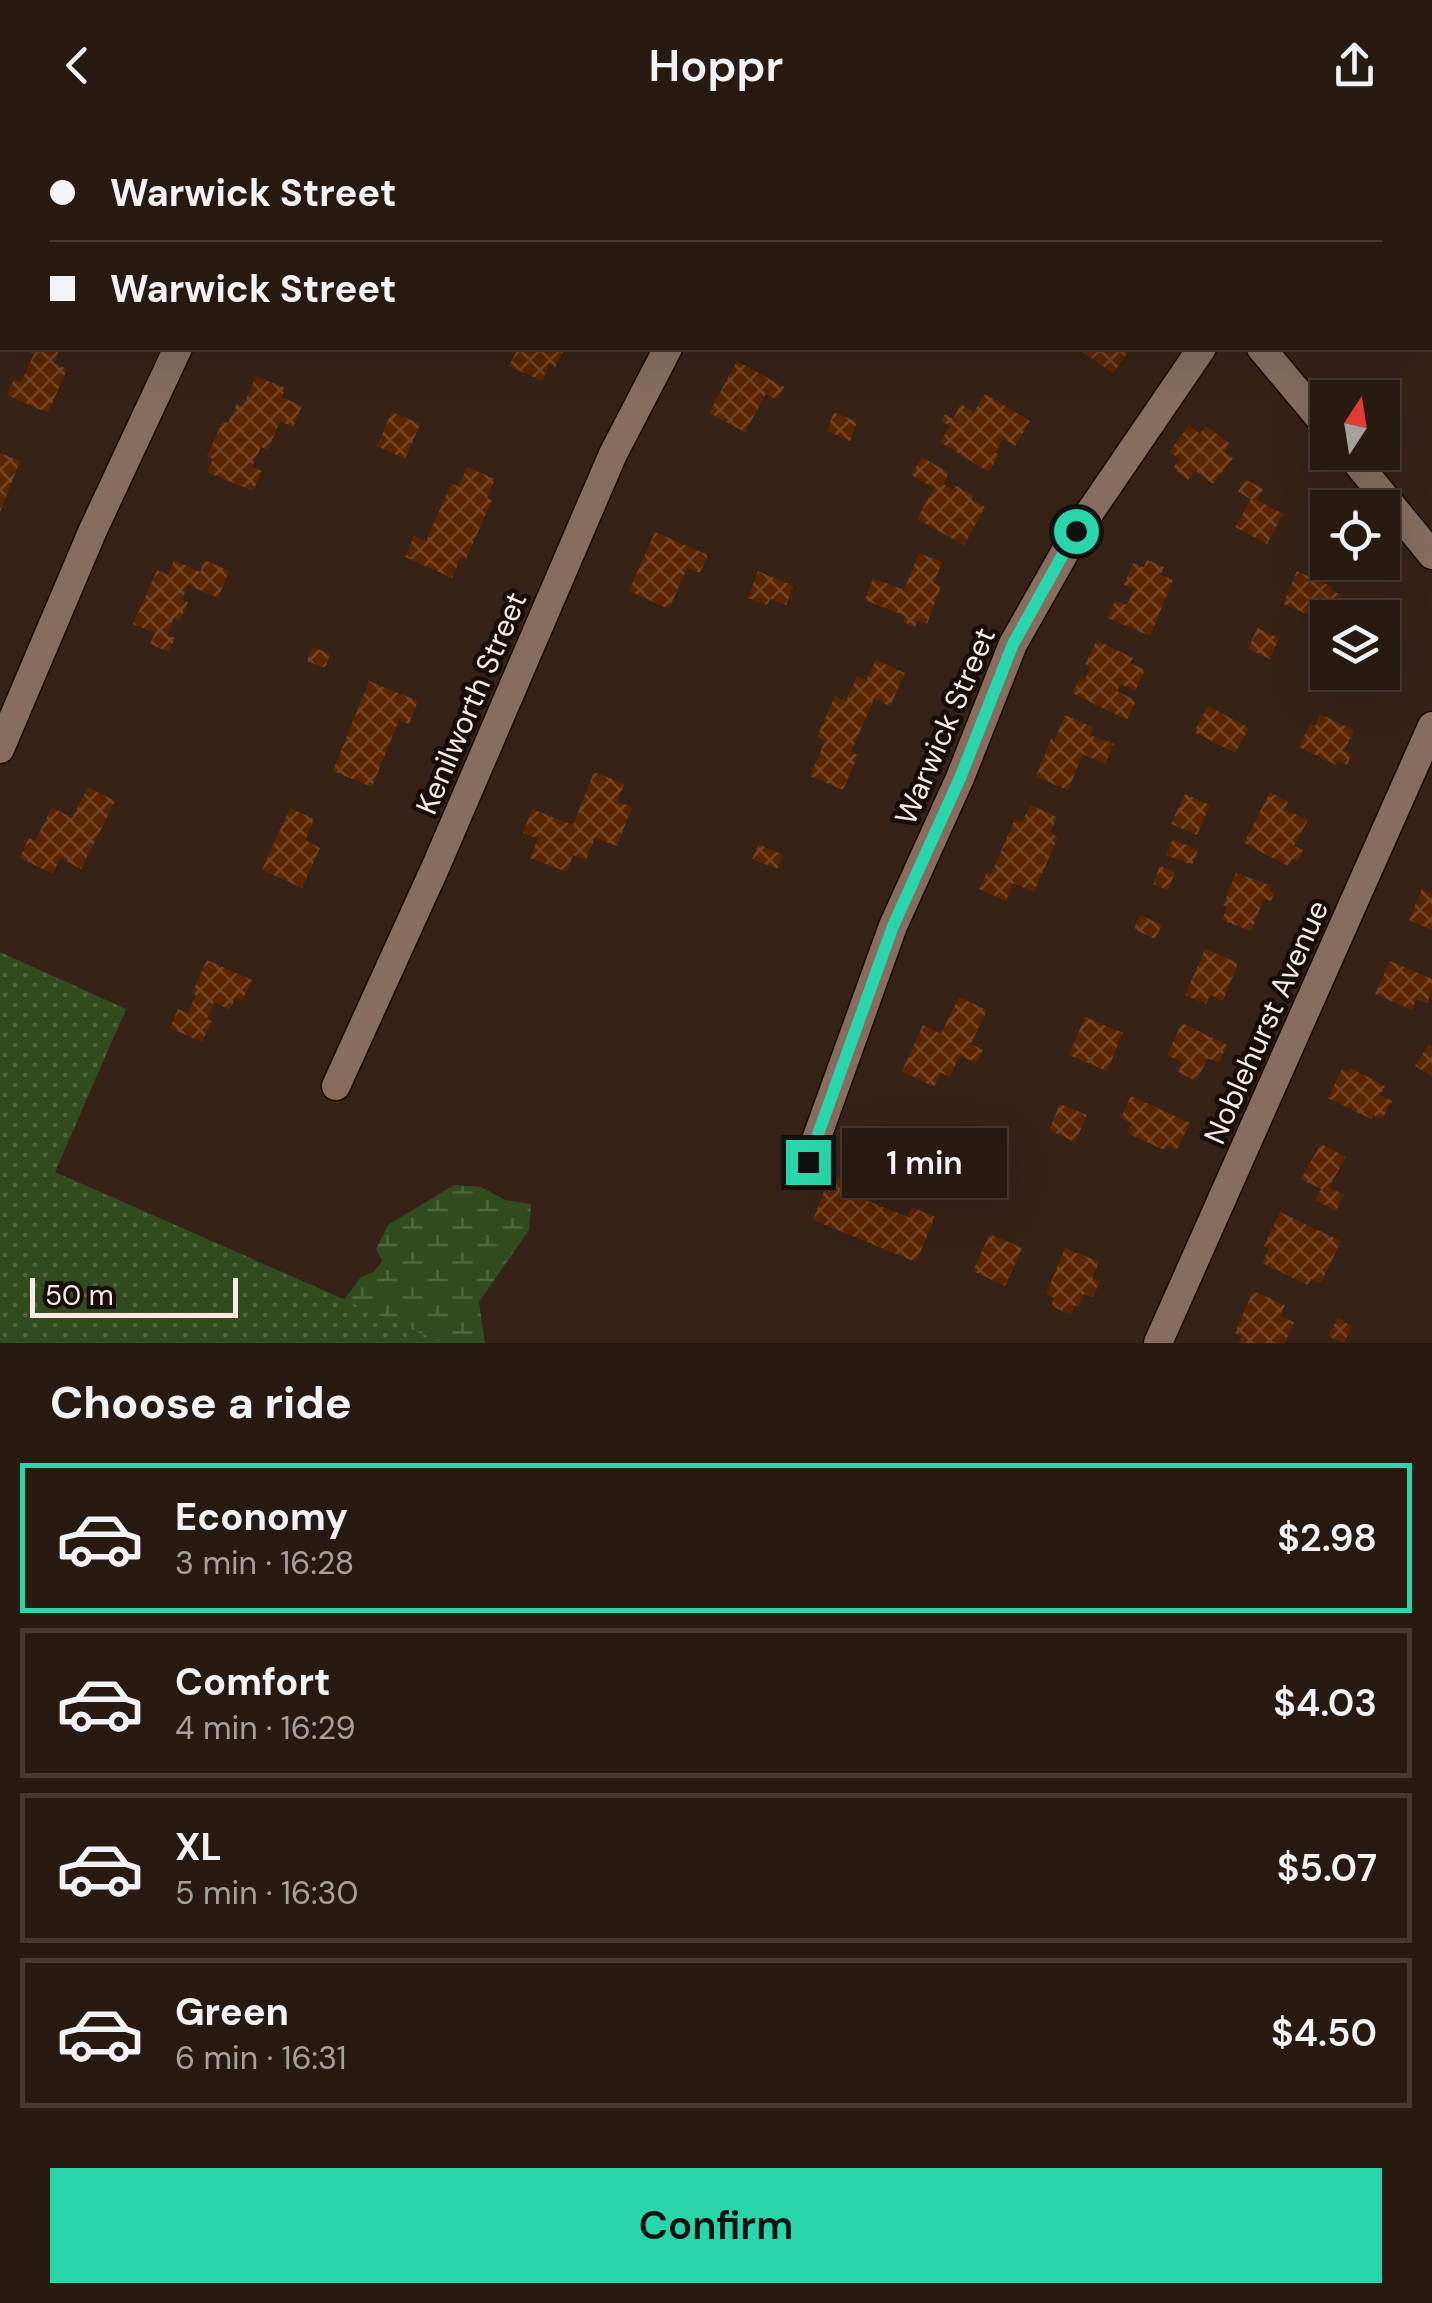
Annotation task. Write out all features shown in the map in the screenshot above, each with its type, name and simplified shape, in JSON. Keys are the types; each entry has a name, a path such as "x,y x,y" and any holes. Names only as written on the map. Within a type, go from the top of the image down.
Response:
{"street":[{"path":"0,750 93,530 177,350"},
{"name":"Kenilworth Street","path":"336,1086 436,866 613,454 667,350"},
{"name":"Warwick Street","path":"808,1162 893,926 960,778 1013,644 1076,531 1201,350"},
{"path":"1263,350 1310,407"},
{"path":"1363,470 1432,555"},
{"name":"Noblehurst Avenue","path":"1158,1343 1432,726"}],"green space":[{"path":"0,952 126,1009 55,1172 443,1343 0,1343"},
{"path":"454,1185 481,1187 505,1200 531,1204 529,1230 479,1302 485,1343 289,1343 317,1336 361,1277 374,1272 382,1261 376,1249 388,1225"}],"building":[{"path":"59,350 54,363 67,369 48,413 7,395 14,379 21,382 34,354 26,351"},
{"path":"517,350 564,350 555,368 549,365 542,381 509,366"},
{"path":"1080,350 1130,350 1113,373"},
{"path":"737,361 784,387 777,400 766,394 745,432 709,413"},
{"path":"256,376 285,388 282,397 302,406 293,427 280,421 268,450 261,447 252,467 262,471 253,491 207,472 213,459 207,456 223,421 228,423 237,403 243,406"},
{"path":"985,394 1030,421 1015,446 1003,438 989,472 940,442 950,426 941,421 945,414 953,419 961,404 974,412"},
{"path":"392,412 420,424 405,459 377,446"},
{"path":"834,412 857,422 850,441 827,431"},
{"path":"1189,425 1200,434 1206,426 1230,444 1224,452 1233,458 1213,484 1195,470 1188,480 1173,468 1180,459 1169,452"},
{"path":"0,453 20,461 0,512"},
{"path":"922,457 949,473 943,484 973,495 971,499 985,507 964,545 917,519 934,488 911,475"},
{"path":"467,467 495,479 487,498 492,500 466,559 461,557 452,578 405,557 414,536 426,541 451,484 459,486"},
{"path":"1245,479 1263,489 1257,500 1283,514 1267,544 1235,527 1251,499 1238,492"},
{"path":"655,532 708,555 700,573 687,568 669,609 629,591"},
{"path":"919,553 942,562 934,583 941,586 927,624 918,620 915,627 903,622 905,616 865,600 873,578 904,590"},
{"path":"174,560 200,572 205,560 229,571 218,598 188,585 182,600 188,602 180,620 174,618 167,635 175,638 169,652 150,644 155,633 133,624 157,570 168,575"},
{"path":"1147,560 1164,567 1161,575 1173,580 1150,636 1108,618 1115,601 1127,605 1134,589 1124,585 1133,563 1144,567"},
{"path":"758,571 794,586 786,605 770,599 767,605 748,598"},
{"path":"1297,571 1342,595 1340,600 1310,600 1310,615 1283,604"},
{"path":"1257,628 1279,638 1270,659 1248,649"},
{"path":"1097,640 1133,658 1130,663 1145,670 1135,691 1120,684 1117,691 1136,701 1127,720 1072,693 1081,676 1085,678 1090,667 1085,664"},
{"path":"312,647 330,654 325,668 307,661"},
{"path":"876,660 905,673 890,706 874,699 851,752 858,755 843,790 810,776 825,741 817,737 835,696 846,701 857,676 866,680"},
{"path":"369,681 418,701 409,724 399,720 372,787 333,771"},
{"path":"1208,706 1249,728 1235,753 1194,732"},
{"path":"1320,714 1354,730 1344,751 1351,755 1347,765 1338,760 1336,765 1299,747 1310,724 1315,726"},
{"path":"1065,715 1093,727 1090,735 1114,744 1105,764 1083,754 1068,790 1036,777"},
{"path":"594,772 624,784 617,801 632,807 617,846 595,838 586,860 573,855 567,872 530,858 538,839 523,833 532,809 573,825"},
{"path":"88,787 115,801 81,869 60,858 53,874 20,858 29,838 35,841 52,807 72,818"},
{"path":"1270,792 1288,802 1285,809 1308,820 1294,846 1303,850 1297,862 1292,859 1288,866 1244,843"},
{"path":"1185,794 1210,805 1197,835 1171,824"},
{"path":"1030,805 1057,817 1050,833 1058,837 1034,892 1013,883 1006,901 979,889 987,872 991,874 1015,819 1022,822"},
{"path":"290,808 314,819 305,840 320,848 302,888 262,870"},
{"path":"1173,839 1198,850 1192,865 1166,855"},
{"path":"759,844 783,855 777,869 752,859"},
{"path":"1160,866 1175,872 1168,890 1153,884"},
{"path":"1236,873 1272,886 1270,891 1274,893 1271,901 1264,899 1251,931 1222,920 1227,907 1223,905"},
{"path":"1422,889 1432,898 1432,930 1409,920"},
{"path":"1140,915 1162,925 1155,939 1134,929"},
{"path":"1205,949 1238,963 1223,1001 1210,995 1206,1004 1185,995"},
{"path":"207,960 252,980 242,1001 235,998 230,1010 214,1002 207,1019 212,1021 202,1042 170,1028 178,1009 188,1013"},
{"path":"1390,961 1432,979 1427,1003 1416,999 1412,1010 1375,994"},
{"path":"959,997 987,1010 971,1044 983,1050 976,1063 960,1055 950,1077 941,1073 934,1087 902,1071 923,1025 941,1034"},
{"path":"1085,1017 1123,1033 1107,1071 1069,1055"},
{"path":"1182,1023 1227,1045 1219,1063 1208,1058 1196,1081 1178,1072 1183,1063 1167,1055"},
{"path":"1429,1044 1432,1046 1432,1076 1415,1066"},
{"path":"1350,1068 1385,1086 1380,1095 1392,1101 1382,1119 1373,1115 1371,1119 1328,1098 1342,1069 1348,1072"},
{"path":"1131,1096 1190,1123 1177,1150 1166,1146 1164,1150 1127,1133 1132,1123 1121,1118"},
{"path":"1060,1104 1087,1115 1075,1142 1049,1130"},
{"path":"1321,1144 1346,1157 1329,1187 1344,1195 1336,1211 1315,1200 1321,1189 1301,1179"},
{"path":"828,1173 863,1187 858,1197 908,1217 912,1207 935,1217 916,1262 813,1220"},
{"path":"1280,1212 1341,1241 1321,1283 1311,1279 1308,1285 1262,1263 1269,1248 1264,1246"},
{"path":"990,1234 1022,1248 1005,1286 973,1271"},
{"path":"1065,1248 1099,1262 1092,1278 1100,1281 1093,1297 1084,1294 1071,1315 1051,1306 1054,1298 1046,1294"},
{"path":"1253,1291 1285,1305 1280,1316 1294,1322 1285,1343 1238,1343 1242,1336 1235,1333"},
{"path":"1338,1318 1353,1327 1343,1343 1328,1336"}],"route":[{"path":"808,1162 893,926 960,778 1013,644 1076,531"}]}
